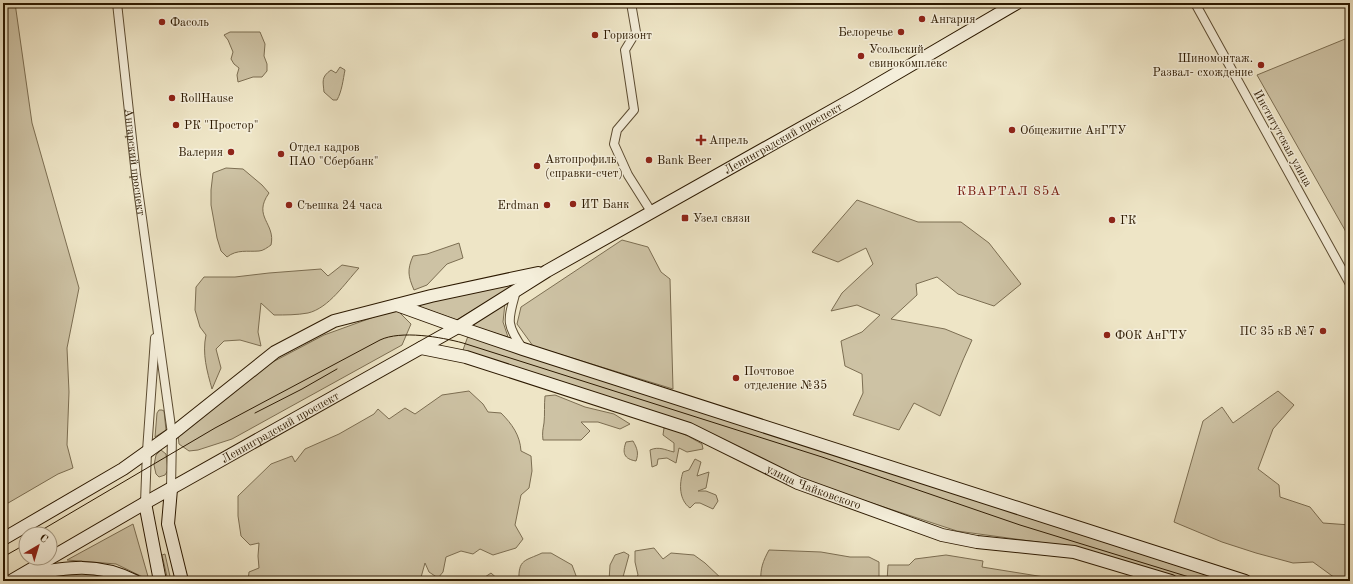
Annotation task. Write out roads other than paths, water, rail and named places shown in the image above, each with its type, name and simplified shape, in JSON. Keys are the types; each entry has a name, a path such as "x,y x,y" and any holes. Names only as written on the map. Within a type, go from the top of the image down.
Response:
{"main road":[{"name":"Ленинградский проспект","path":"14,579 145,503 458,327 548,271 858,96 1017,3"},
{"name":"Ленинградский проспект","path":"3,539 123,469 146,451 172,434 275,352 334,321 431,296 548,271"},
{"path":"397,304 523,349 1245,581"},
{"name":"улица Чайковского","path":"421,348 466,357 689,429 798,483 942,535 977,542 1074,552 1171,581"},
{"name":"Ангарский проспект","path":"171,489 168,524 182,581"},
{"name":"Ангарский проспект","path":"145,503 160,581"},
{"path":"14,579 59,568 82,567 106,570 135,581"}],"street":[{"name":"Ангарский проспект","path":"117,3 136,175 172,434 171,489"},
{"path":"631,3 636,32 625,50 634,110 617,130 614,144 628,174 652,213"},
{"name":"Институтская улица","path":"1195,3 1350,284"},
{"path":"516,291 509,321 512,334 523,349"},
{"name":"Ангарский проспект","path":"145,503 146,451 156,322"}],"tram line":[{"path":"49,526 215,428 380,340 399,335 410,335 433,337 463,343 822,457 1020,525 1202,581"},
{"path":"255,413 337,369"},
{"path":"3,557 18,549"}],"place":[{"name":"Ангария","path":"922,19"},
{"name":"Фасоль","path":"162,22"},
{"name":"Белоречье","path":"901,32"},
{"name":"Горизонт","path":"595,35"},
{"name":"Усольский свинокомплекс","path":"861,56"},
{"name":"Шиномонтаж. Развал- схождение","path":"1261,65"},
{"name":"RollHause","path":"172,98"},
{"name":"РК \"Простор\"","path":"176,125"},
{"name":"Общежитие АнГТУ","path":"1012,130"},
{"name":"Апрель","path":"701,140"},
{"name":"Валерия","path":"231,152"},
{"name":"Отдел кадров ПАО \"Сбербанк\"","path":"281,154"},
{"name":"Bank Beer","path":"649,160"},
{"name":"Автопрофиль (справки-счет)","path":"537,166"},
{"name":"ИТ Банк","path":"573,204"},
{"name":"Съешка 24 часа","path":"289,205"},
{"name":"Erdman","path":"547,205"},
{"name":"Узел связи","path":"685,218"},
{"name":"ГК","path":"1112,220"},
{"name":"ПС 35 кВ №7","path":"1323,331"},
{"name":"ФОК АнГТУ","path":"1107,335"},
{"name":"Почтовое отделение №35","path":"736,378"}],"district":[{"name":"КВАРТАЛ 85А","path":"1009,190"}]}
